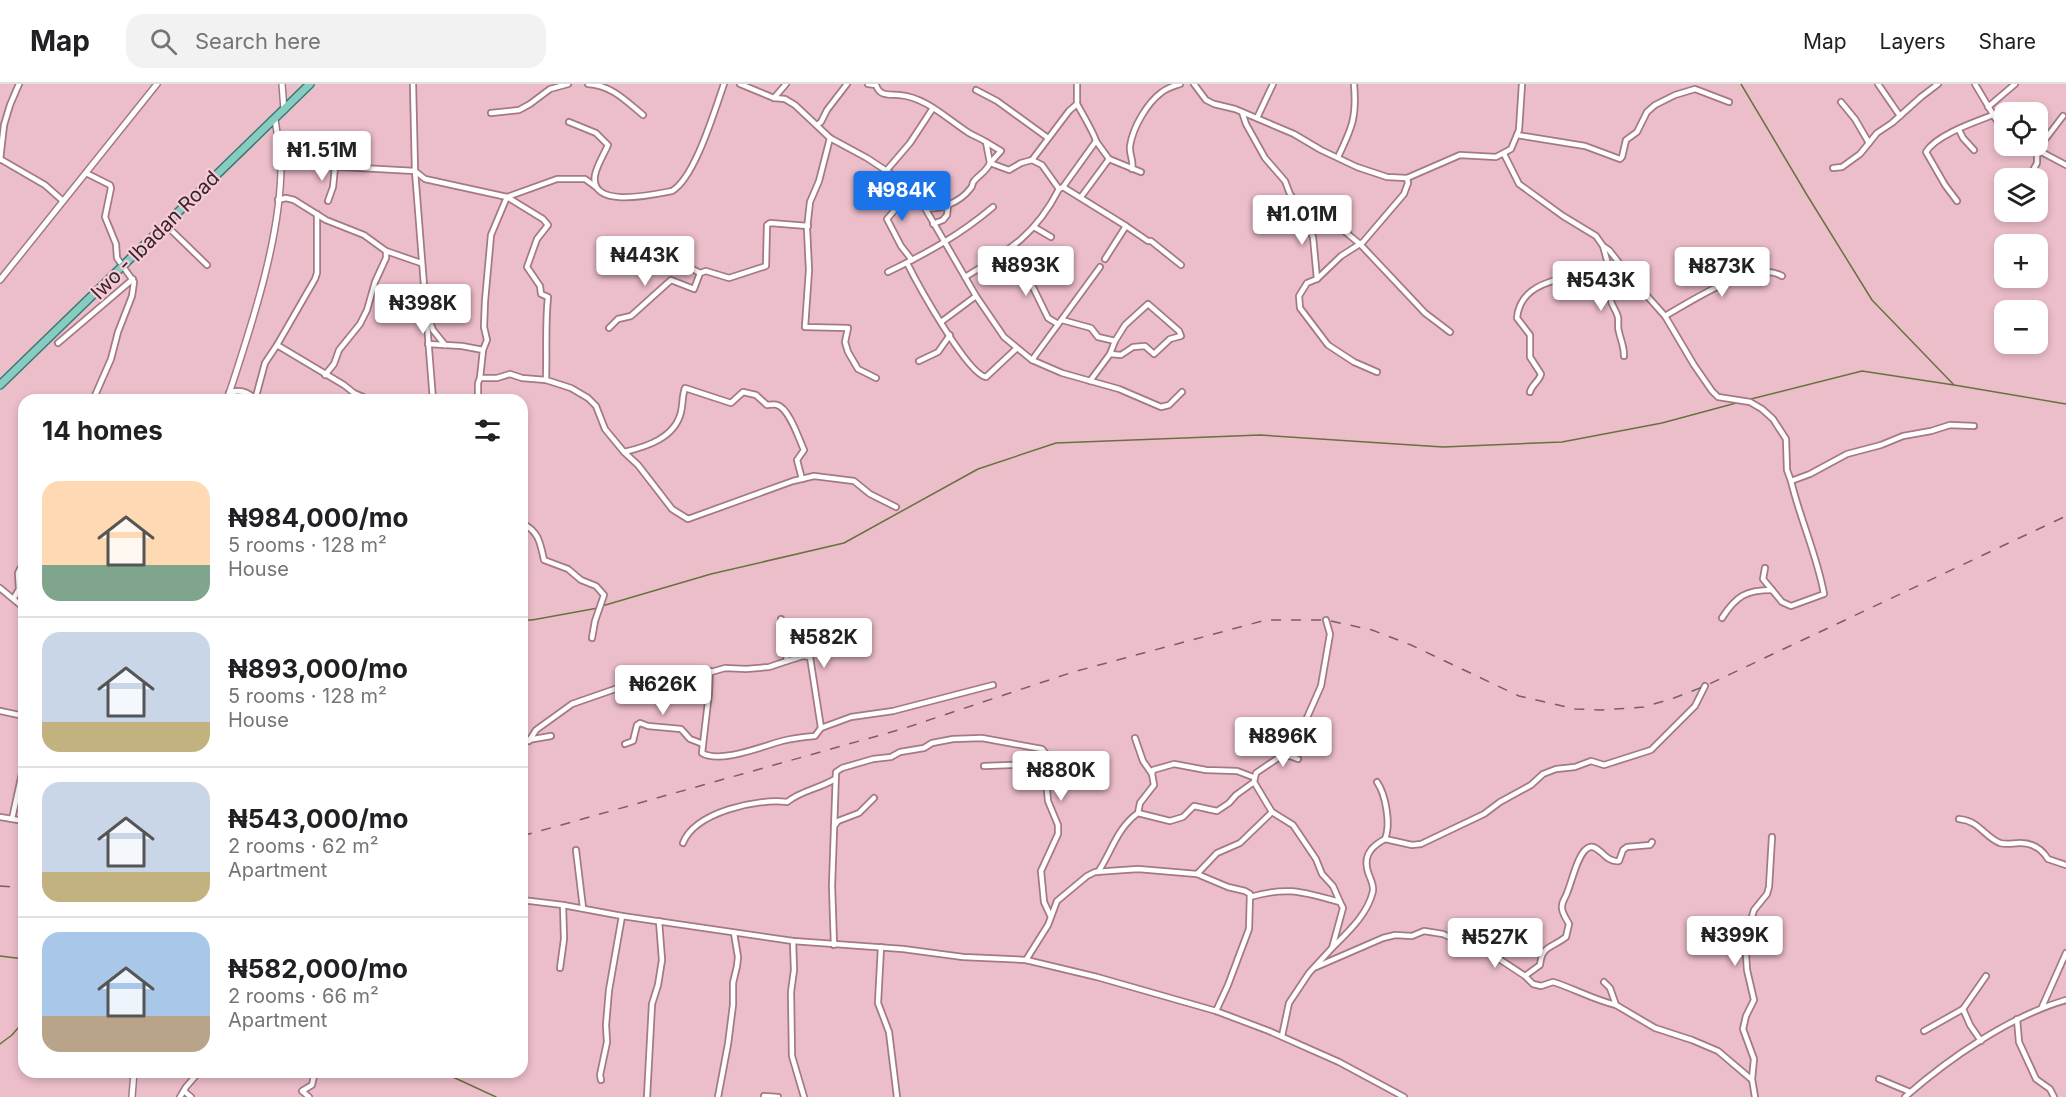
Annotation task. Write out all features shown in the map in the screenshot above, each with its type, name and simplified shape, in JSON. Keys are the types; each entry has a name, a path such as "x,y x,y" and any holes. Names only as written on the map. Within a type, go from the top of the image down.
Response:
{"main road":[{"name":"Iwo - Ibadan Road","path":"0,385 310,84"}],"street":[{"path":"19,84 4,125 0,159 45,185 63,201"},
{"path":"0,280 157,84"},
{"path":"282,84 284,110"},
{"path":"413,84 415,171 432,394"},
{"path":"490,113 519,110 530,104 549,87 568,84"},
{"path":"588,84 601,85 623,98 643,115"},
{"path":"478,394 483,350 487,340 484,327 485,300 491,235 507,197 557,179 585,179 601,192 624,198 676,189 687,175 703,146 724,84"},
{"path":"740,84 774,98 785,99 795,105 830,138 867,158 906,184 918,196 976,296 1004,337 1032,360 1062,373 1119,389 1161,407 1169,405 1182,392"},
{"path":"774,98 786,84"},
{"path":"817,125 847,84"},
{"path":"867,84 876,85 878,91 884,94 905,96 922,102 1002,151 987,171 973,182 970,190 947,206 931,209 924,207"},
{"path":"1077,84 1077,104 1108,159 1141,172"},
{"path":"1132,169 1134,163 1130,153 1130,144 1141,116 1161,92 1180,84"},
{"path":"1194,84 1206,99 1294,134 1321,150 1371,173 1407,178 1460,155 1496,157 1511,149 1517,135 1520,118 1522,84"},
{"path":"1257,118 1274,84"},
{"path":"1338,157 1353,125 1356,102 1354,84"},
{"path":"1878,84 1900,116"},
{"path":"1958,201 1926,152 1930,145 1993,115 1975,84"},
{"path":"1988,107 2015,84"},
{"path":"1833,168 1842,167 1860,154 1877,134 1934,85"},
{"path":"1517,135 1585,146 1620,159 1626,140 1637,132 1647,112 1666,99 1695,88 1728,102"},
{"path":"976,90 997,100 1048,138"},
{"path":"1841,102 1855,119 1869,143"},
{"path":"990,164 1009,170 1032,160 1068,111 1077,104"},
{"path":"886,171 933,108"},
{"path":"1242,112 1265,158 1285,181 1290,194 1300,208 1313,237 1317,279"},
{"path":"2048,136 2063,116"},
{"path":"251,394 242,391 229,393 266,266 278,200 281,166 275,119"},
{"path":"569,122 596,133 608,145 595,176 598,188"},
{"path":"1959,130 1974,150"},
{"path":"830,138 819,181 810,202 805,327 848,328 845,342 848,352 858,369 876,378"},
{"path":"986,141 990,164"},
{"path":"965,277 1008,251 1041,220 1061,188 1096,141"},
{"path":"1504,154 1519,184 1563,216 1596,236 1603,246 1608,264 1617,280 1618,286 1610,298 1619,322 1618,330 1624,344 1624,356"},
{"path":"2048,156 2066,165"},
{"path":"1081,197 1108,159"},
{"path":"1032,160 1042,165 1061,188 1081,197 1151,241 1181,265"},
{"path":"281,166 288,164 415,171 425,179 507,197 543,219 548,225 537,239 527,267 540,286 541,294 548,297 546,380"},
{"path":"328,201 333,187 335,167"},
{"path":"86,173 110,185 105,217 116,244 117,258 133,279 132,296 111,358 96,394"},
{"path":"1377,372 1354,362 1328,345 1300,308 1299,296 1307,283 1317,279 1341,256 1360,244 1404,194 1408,183 1407,178"},
{"path":"906,184 900,204 887,219 910,261 921,292 950,335 956,348 983,377 986,377 1017,348"},
{"path":"278,200 286,198 294,200 317,214 364,235 386,251 421,263"},
{"path":"933,224 943,220 947,206"},
{"path":"888,272 956,236 993,207"},
{"path":"1300,208 1338,226 1360,244 1425,313 1450,332"},
{"path":"257,394 265,363 315,279 317,214"},
{"path":"168,221 171,230 207,265"},
{"path":"666,255 700,273 706,271 729,278 766,266 767,225 770,223 808,226"},
{"path":"1105,259 1126,226"},
{"path":"1034,227 1051,237"},
{"path":"1603,246 1609,250 1665,316 1712,391 1718,397 1750,402 1762,409 1783,432 1786,439 1787,470 1820,569 1824,594 1791,606 1782,602 1763,579 1765,568"},
{"path":"325,375 334,364 339,350 368,310 375,282 386,258 386,251"},
{"path":"1008,251 1029,279 1048,318 1091,328 1098,337 1115,341"},
{"path":"1530,392 1541,374 1530,357 1530,335 1517,318 1519,308 1533,289 1544,283 1585,273 1608,264"},
{"path":"1032,360 1100,267"},
{"path":"1665,316 1737,277 1772,271 1782,276"},
{"path":"609,328 618,319 632,316 671,280 694,289 700,273"},
{"path":"58,343 133,279"},
{"path":"941,322 976,296"},
{"path":"1090,381 1110,354 1125,325 1148,304 1179,331 1181,336 1170,339 1154,354 1145,346 1133,347 1121,355 1110,354"},
{"path":"426,310 433,330 445,345"},
{"path":"919,361 938,352 950,335"},
{"path":"428,344 483,350"},
{"path":"277,345 356,394"},
{"path":"480,378 497,378 510,374 522,378 546,380 571,388 588,398 600,414 605,429 624,452 638,465 672,509 688,519 802,479 814,477 854,481 870,494 896,507"},
{"path":"624,452 649,446 668,434 677,422 685,388 731,403 743,392 756,395 767,405 776,404 784,409 804,450 796,460 802,479"},
{"path":"1791,481 1810,474 1847,454 1881,445 1903,436 1931,432 1950,425 1974,426"},
{"path":"528,526 540,540 544,560 568,569 581,580 596,586 604,595 592,638"},
{"path":"0,588 18,601"},
{"path":"1722,618 1731,603 1744,594 1756,590 1772,590"},
{"path":"15,598 18,592"},
{"path":"781,619 787,662"},
{"path":"1138,813 1170,821 1183,817 1194,806 1217,811 1230,803 1254,780 1256,773 1281,756 1298,738 1321,686 1330,634 1326,620"},
{"path":"529,741 536,730 581,700 618,688 647,683 677,682 725,668 769,667 803,656 810,657 821,728"},
{"path":"710,671 702,753 705,755 736,754 783,741 815,736 821,728 851,717 893,711 993,685"},
{"path":"1282,1036 1289,1003 1309,973 1363,914 1373,889 1366,869 1367,859 1373,846 1385,839 1412,845 1421,844 1484,814 1500,802 1531,785 1543,774 1591,761 1605,765 1652,750 1695,706 1705,686"},
{"path":"0,711 18,715"},
{"path":"625,744 633,741 637,725 640,723 648,726 681,729 694,742 703,744"},
{"path":"529,741 551,736"},
{"path":"834,945 832,892 836,772 873,759 891,757 900,752 924,748 932,743 960,739 982,738 1037,747 1046,754 1048,801 1058,825 1058,834 1041,871 1044,902 1050,915"},
{"path":"1098,872 1118,832 1128,820 1138,813 1140,803 1154,785 1152,774 1143,761 1135,738"},
{"path":"1281,756 1298,759"},
{"path":"984,766 1039,764 1045,768"},
{"path":"1152,774 1153,770 1159,767 1174,764 1206,770 1237,771 1254,780 1272,812 1293,825 1316,859 1322,874 1333,886 1343,912 1332,948"},
{"path":"683,843 698,825 725,811 760,803 787,802 800,792 827,784 835,779"},
{"path":"1377,782 1382,790 1389,823 1385,839"},
{"path":"12,819 18,792"},
{"path":"834,826 838,821 859,813 874,798"},
{"path":"1197,874 1217,853 1240,843 1272,812"},
{"path":"0,818 18,820"},
{"path":"1959,819 1970,820 1999,842 2036,847 2044,852 2048,859 2066,865"},
{"path":"1755,1097 1752,1079 1754,1059 1743,1029 1746,1016 1754,1000 1747,970 1745,940 1754,910 1767,894 1769,887 1772,837"},
{"path":"1525,976 1540,965 1541,954 1545,949 1566,937 1569,924 1562,913 1562,905 1572,876 1578,869 1580,858 1586,849 1596,848 1602,855 1616,862 1627,847 1650,845 1652,842"},
{"path":"576,850 583,908"},
{"path":"1026,960 1030,950 1048,925 1057,901 1087,876 1098,872 1138,869 1197,874 1245,891 1250,897 1249,929 1216,1011"},
{"path":"1250,897 1284,890 1303,892 1340,902"},
{"path":"528,901 563,904 622,916 793,941 881,947 963,957 1026,960 1097,977 1216,1011 1282,1036 1339,1062 1404,1097"},
{"path":"560,968 564,939 563,904"},
{"path":"601,1080 607,1042 609,990 622,916"},
{"path":"647,1097 652,1004 662,960 659,921"},
{"path":"1316,967 1383,938 1395,935 1412,936 1424,931 1443,934 1484,949 1525,976 1533,984 1541,986 1553,982 1564,988 1571,988 1605,1003 1616,1005 1655,1028 1718,1051 1752,1079"},
{"path":"718,1097 729,1034 733,983 737,966 734,933"},
{"path":"793,941 792,1056 803,1097"},
{"path":"881,947 878,1003 889,1032 897,1097"},
{"path":"2042,1006 2066,953"},
{"path":"1924,1031 1963,1009 1986,976"},
{"path":"1604,982 1610,988 1616,1005"},
{"path":"1905,1097 1934,1071 2017,1019 2042,1006 2066,1000"},
{"path":"1963,1009 1981,1041"},
{"path":"2017,1019 2019,1042 2036,1079 2050,1089 2054,1097"},
{"path":"132,1097 134,1078"},
{"path":"180,1097 194,1078"},
{"path":"309,1097 302,1091 312,1085 314,1078"},
{"path":"1879,1079 1910,1092"},
{"path":"184,1091 191,1097"},
{"path":"764,1096 778,1097"}],"waterway":[{"path":"1741,84 1872,300 1954,385 2066,404"},
{"path":"1747,400 1862,371 1954,385"},
{"path":"602,606 711,574 844,543 978,469 1056,443 1260,435 1443,447 1562,442 1662,423 1740,402"},
{"path":"528,620 598,608"},
{"path":"0,956 18,958"},
{"path":"0,1044 18,1028"},
{"path":"455,1078 496,1097"}],"railway":[{"path":"528,834 902,729 1073,672 1266,620 1326,620 1372,630 1411,645 1519,696 1575,709 1644,707 1705,686 2066,516"},
{"path":"0,886 18,888"}]}
